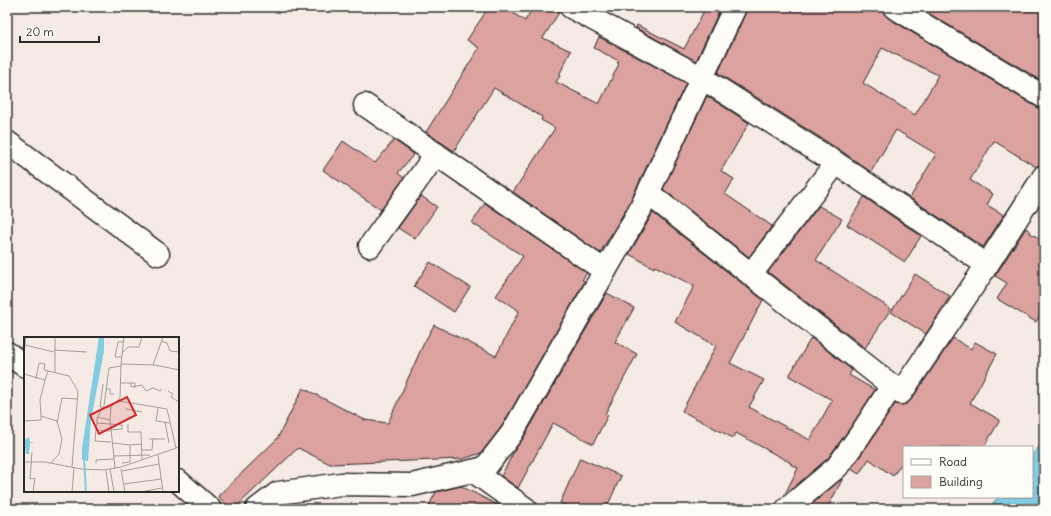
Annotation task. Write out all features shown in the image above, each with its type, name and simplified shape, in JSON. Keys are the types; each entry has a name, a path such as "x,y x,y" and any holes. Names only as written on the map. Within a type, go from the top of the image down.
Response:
{"street":[{"path":"571,7 702,78 836,163 987,265"},
{"path":"257,509 278,493 341,484 412,485 486,468 512,432 640,210 735,7"},
{"path":"894,7 1044,97"},
{"path":"365,105 605,271"},
{"path":"7,142 158,254"},
{"path":"370,246 436,154"},
{"path":"758,265 836,163"},
{"path":"648,193 901,393 987,265 1044,176"},
{"path":"7,353 24,365"},
{"path":"787,509 837,468 892,386"},
{"path":"473,471 526,509"},
{"path":"179,482 210,509"}],"water":[{"path":"1044,441 1044,509 988,509 997,498 1033,498 1033,454"}],"building":[{"path":"489,7 504,7 525,21 533,7 559,7 560,11 543,38 571,51 556,82 599,104 619,64 617,63 619,61 594,48 599,37 686,83 629,204 600,253 513,192 555,128 541,120 542,117 494,88 454,151 426,132 479,48 467,40"},
{"path":"706,7 721,7 696,61 636,28 637,25 684,49"},
{"path":"747,7 882,7 883,13 888,18 1038,108 1044,109 1044,164 1036,167 994,141 970,180 993,194 987,205 1004,215 983,247 910,198 936,154 896,130 871,172 843,152 718,73","holes":["882,48 938,75 915,115 863,83"]},
{"path":"918,7 1044,7 1044,82"},
{"path":"707,96 749,123 721,171 734,179 725,194 772,226 749,257 663,189"},
{"path":"394,140 414,154 398,173 404,178 381,210 323,170 343,141 375,163"},
{"path":"421,196 437,207 415,239 398,228"},
{"path":"864,197 921,236 905,262 847,225"},
{"path":"485,203 587,273 582,280 585,281 502,426 481,453 463,459 330,464 298,448 234,509 231,509 218,496 277,439 303,388 365,420 388,423 423,345 434,325 496,356 519,311 496,296 523,256 472,223"},
{"path":"819,206 842,219 816,260 891,309 865,348 768,272"},
{"path":"653,213 763,300 730,363 764,380 749,407 810,440 832,400 789,376 811,338 852,370 849,375 875,390 828,458 784,496 798,468 736,433 733,438 682,411 716,346 675,322 694,286 655,266 654,268 629,254"},
{"path":"1026,228 1031,232 1030,233 1044,241 1044,308 1036,322 997,299 1007,283 995,276"},
{"path":"430,262 470,287 454,312 414,286"},
{"path":"915,274 950,296 926,334 891,312"},
{"path":"607,293 634,308 615,342 637,354 605,414 608,415 593,444 553,423 518,488 501,476"},
{"path":"953,338 971,349 975,342 997,354 970,403 1000,420 985,446 903,446 903,461 893,476 869,459 859,474 851,469 895,404 906,404 911,400"},
{"path":"580,458 621,476 606,509 574,509 560,503"},
{"path":"843,478 827,509 806,509"},
{"path":"461,486 505,509 427,509 436,492"}]}
